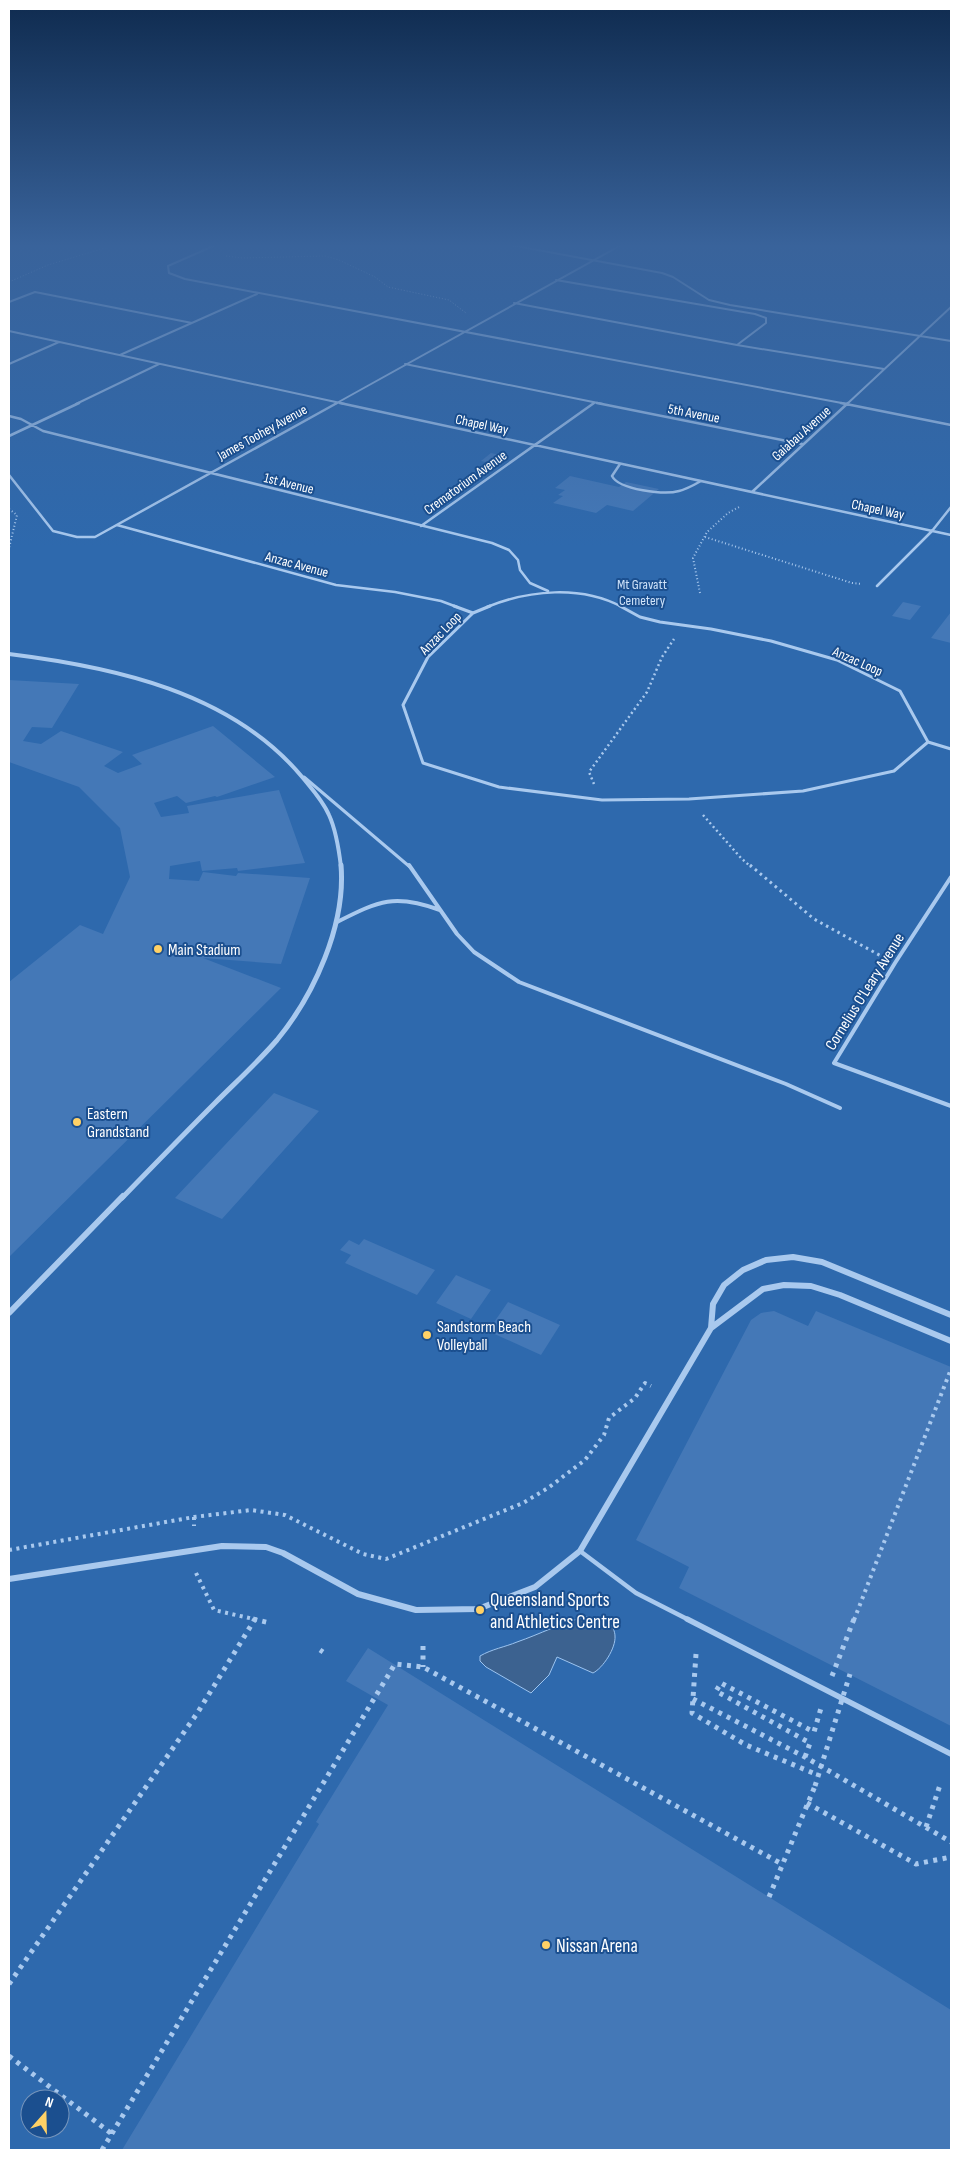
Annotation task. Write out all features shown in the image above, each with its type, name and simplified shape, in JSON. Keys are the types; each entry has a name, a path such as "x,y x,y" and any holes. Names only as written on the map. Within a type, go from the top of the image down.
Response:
{"street":[{"path":"9,654 51,658 96,666 187,697 229,717 275,747 304,777 331,817 342,871 337,922 317,979 299,1012 276,1041 9,1313"},
{"path":"711,1328 713,1304 724,1285 743,1270 766,1260 793,1257 822,1262 951,1315"},
{"path":"9,1579 222,1546 250,1545 266,1547 282,1553 358,1594 416,1610 478,1609 535,1587 580,1551 711,1328 763,1289 784,1285 811,1286 840,1295 951,1341"}],"lane":[{"path":"9,364 53,345"},
{"name":"Chapel Way","path":"72,345 951,535"},
{"path":"120,355 143,345"},
{"name":"James Toohey Avenue","path":"9,475 53,531 76,537 95,537 441,345"},
{"path":"533,345 951,425"},
{"path":"737,345 884,369"},
{"name":"Gaiabau Avenue","path":"752,492 909,345"},
{"path":"9,436 159,364"},
{"name":"5th Avenue","path":"405,364 802,444"},
{"name":"Crematorium Avenue","path":"421,526 594,403"},
{"name":"1st Avenue","path":"9,416 32,424 43,432 492,543 509,550 518,560 520,570 530,583 548,591"},
{"path":"620,464 612,476 619,484 659,493 683,492 701,481"},
{"path":"877,586 932,531 951,507"},
{"name":"Anzac Avenue","path":"117,524 336,585 395,592 441,601 473,613"},
{"name":"Anzac Loop","path":"548,591 570,593 609,600 640,617 771,641 837,660 900,691 928,742 894,771 803,791 689,800 602,800 499,787 423,763 403,705 428,656 473,613 504,600 548,591"},
{"path":"928,742 951,749"},
{"path":"304,777 406,863 457,934 474,952 519,982 659,1034 840,1108"},
{"name":"Cornelius O'Leary Avenue","path":"951,877 834,1064 951,1106"},
{"path":"337,922 376,903 395,899 411,900 440,910"},
{"path":"580,1551 636,1593 826,1692 951,1754"}],"path":[{"path":"700,593 694,558 708,532 728,513 743,504"},
{"path":"9,509 17,515 9,548"},
{"path":"705,537 852,583 877,586"},
{"path":"602,800 589,772 647,692 662,657 675,637 673,624"},
{"path":"689,800 742,858 814,920 895,964"},
{"path":"805,1757 810,1743 716,1691 721,1683 814,1732 826,1692 951,1369"},
{"path":"9,1550 194,1517 232,1512 268,1511 285,1515 368,1557 386,1558 523,1503 548,1488 585,1460 604,1435 612,1414 635,1398 645,1383 651,1386"},
{"path":"194,1517 194,1526"},
{"path":"196,1573 214,1610 270,1622"},
{"path":"9,1984 198,1712 255,1619"},
{"path":"423,1646 423,1667"},
{"path":"696,1654 692,1712 746,1745 818,1774"},
{"path":"102,2150 395,1664 423,1667 782,1864"},
{"path":"769,1897 815,1786 850,1674"},
{"path":"693,1699 805,1757 951,1842"},
{"path":"926,1827 941,1782"},
{"path":"807,1803 916,1864 951,1857"},
{"path":"9,2056 112,2134"}],"green space":[{"name":"Queensland Sports and Athletics Centre","path":"9,345 951,345 951,2150 9,2150"}],"shaded area":[{"path":"585,1617 601,1618 609,1621 615,1634 615,1641 608,1657 601,1667 593,1673 557,1657 549,1675 531,1693 486,1667 480,1661 480,1656 489,1652"}],"building":[{"path":"491,453 500,455 490,463 481,461"},
{"path":"570,476 619,487 626,482 659,489 633,511 607,505 596,513 553,503 563,496 558,495 565,490 555,488"},
{"path":"903,602 921,606 910,620 892,616"},
{"path":"951,612 951,643 931,638"},
{"name":"Main Stadium","path":"9,680 79,684 52,728 32,727 23,741 41,744 61,731 123,752 104,766 118,773 142,764 132,755 213,726 275,777 217,797 186,803 177,796 154,803 161,817 189,813 187,806 279,790 305,863 238,871 237,868 202,871 200,861 170,866 169,879 199,881 203,872 236,876 238,873 310,878 281,964 203,958 281,988 9,1257 9,982 80,925 103,934 130,877 120,828 79,787 9,762"},
{"path":"274,1093 319,1111 222,1219 175,1198"},
{"path":"364,1239 435,1270 417,1295 345,1263 351,1255 340,1250 349,1240 359,1245"},
{"path":"456,1275 491,1290 471,1319 436,1303"},
{"path":"508,1302 560,1325 541,1355 488,1331"},
{"path":"774,1311 808,1326 816,1311 951,1367 951,1726 679,1588 689,1567 636,1540 751,1320 761,1313"},
{"name":"Nissan Arena","path":"368,1648 951,2010 951,2150 122,2150 319,1824 316,1822 388,1705 346,1681"}],"place":[{"name":"Main Stadium","path":"158,949"},
{"name":"Eastern Grandstand","path":"77,1122"},
{"name":"Sandstorm Beach Volleyball","path":"427,1335"},
{"name":"Queensland Sports and Athletics Centre","path":"480,1610"},
{"name":"Nissan Arena","path":"546,1945"}],"park label":[{"name":"Mt Gravatt Cemetery","path":"642,592"}]}
